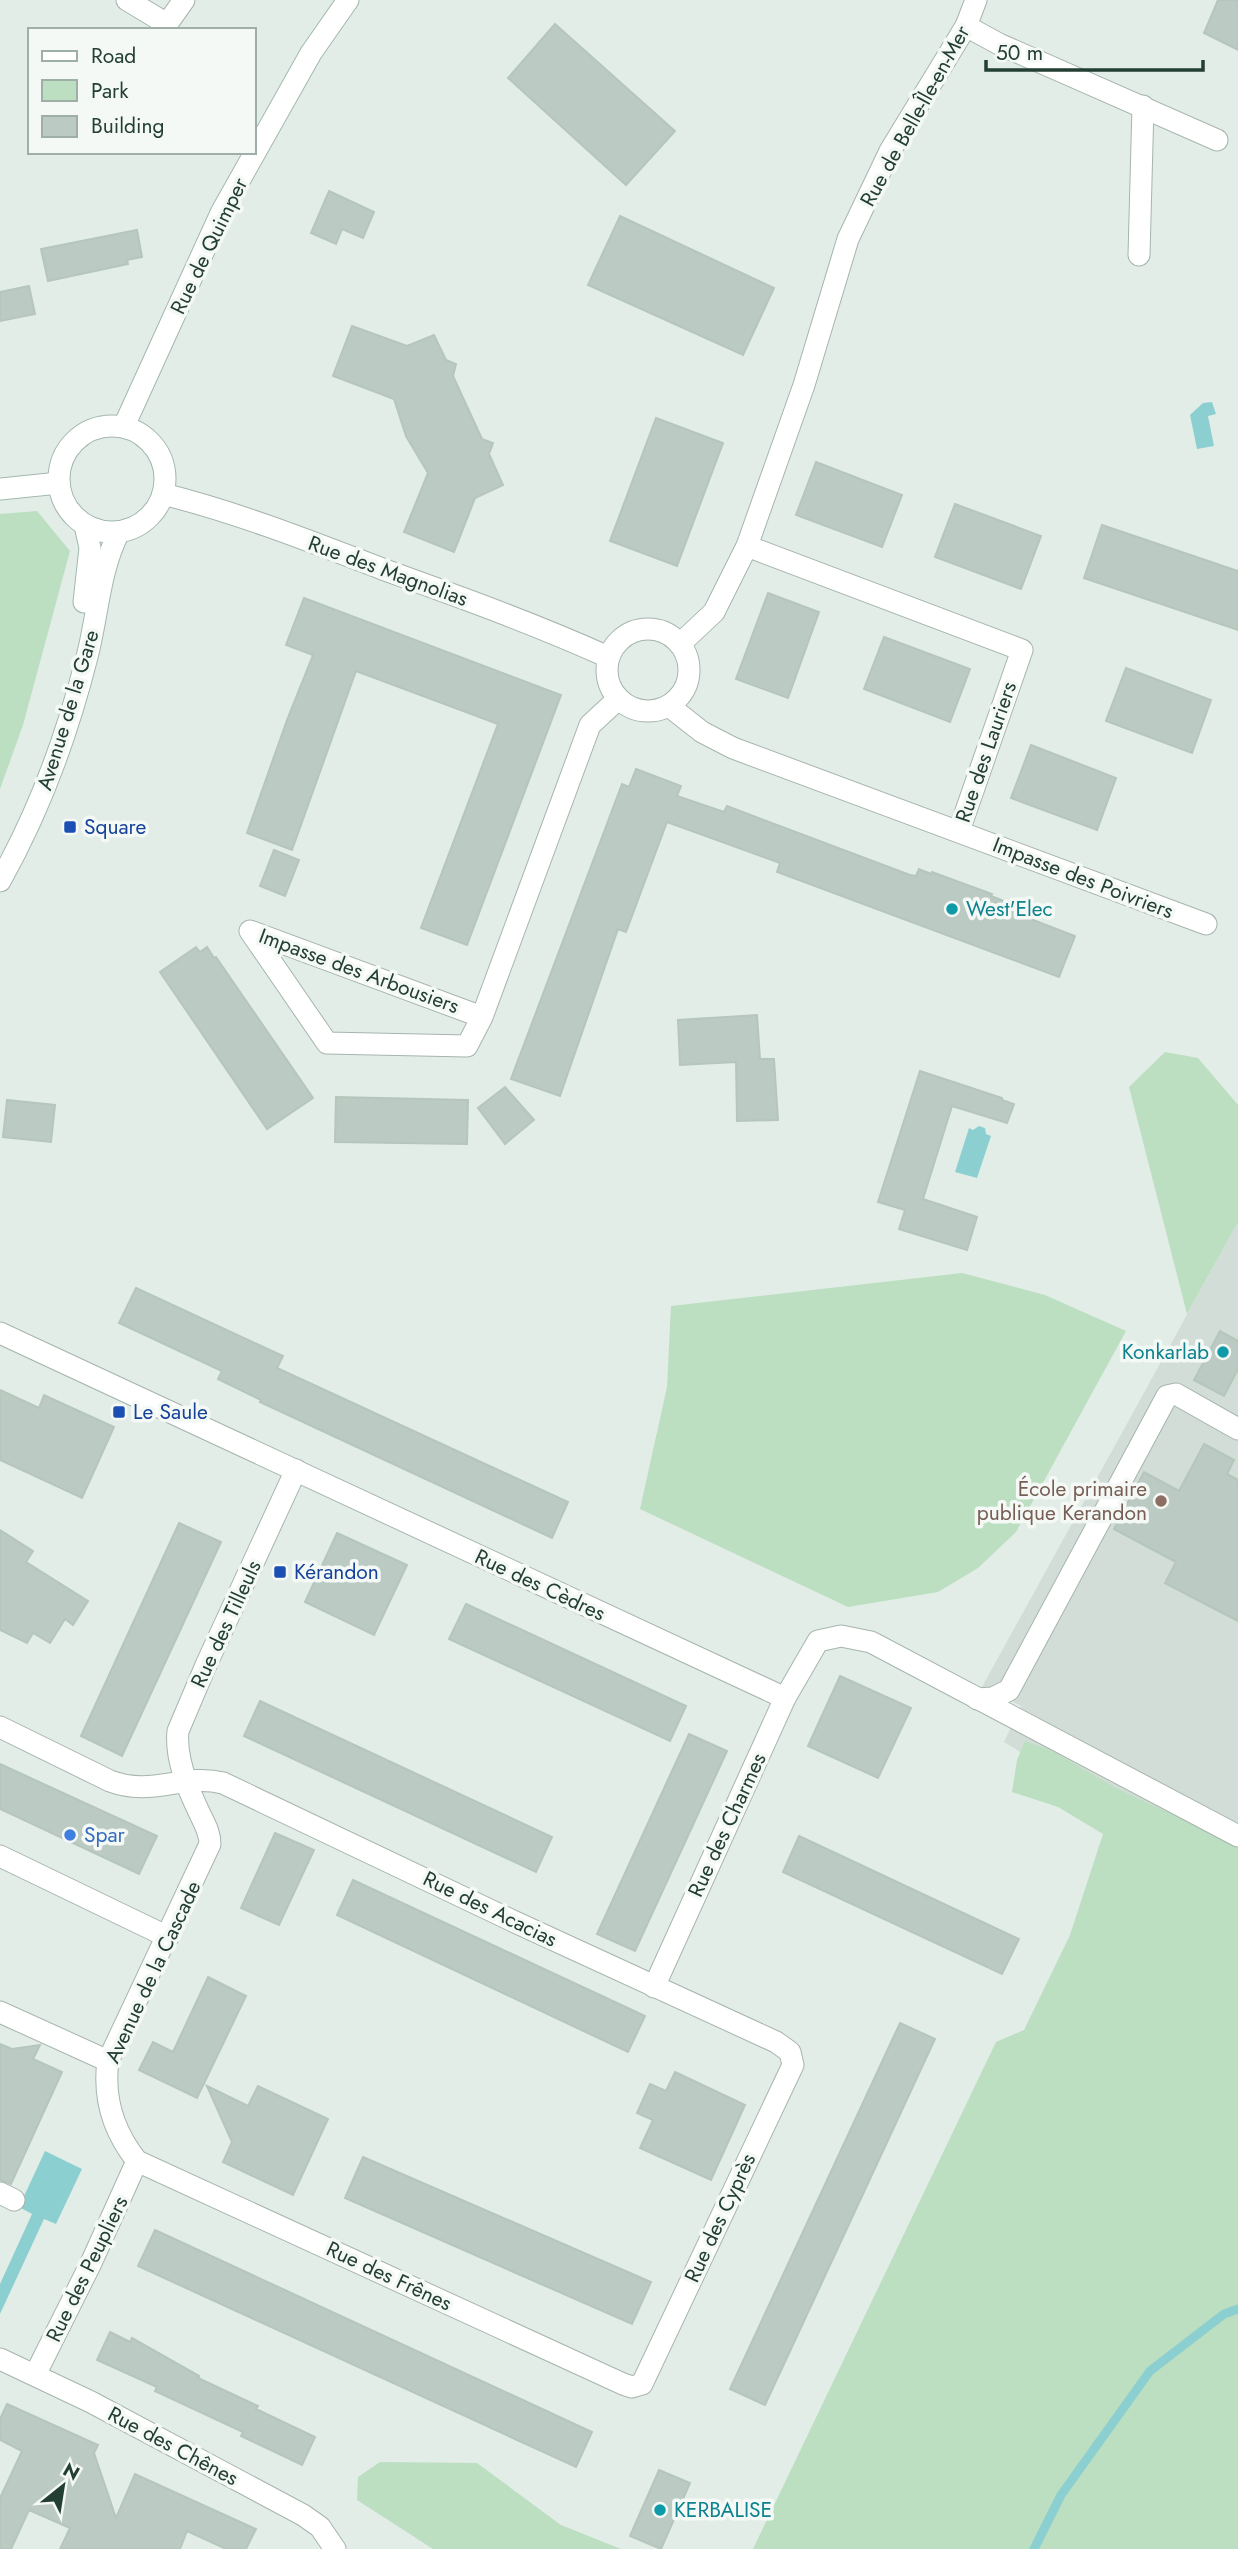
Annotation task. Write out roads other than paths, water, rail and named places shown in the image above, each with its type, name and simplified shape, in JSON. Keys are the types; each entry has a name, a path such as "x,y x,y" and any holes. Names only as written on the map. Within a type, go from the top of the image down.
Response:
{"street":[{"path":"127,0 167,24 184,0"},
{"name":"Rue de Quimper","path":"256,151 311,54 348,0"},
{"name":"Rue de Belle-Île-en-Mer","path":"680,644 715,612 747,546 788,431 848,239 890,151 966,26 976,0"},
{"path":"966,26 999,44 1217,140"},
{"path":"1139,255 1143,106"},
{"name":"Rue de Quimper","path":"124,426 221,213 254,154"},
{"path":"124,426 136,430 158,451 164,467 163,494 151,516 136,527 119,532 101,531 85,525 72,514 63,500 59,483 61,466 68,450 80,437 96,429 124,426"},
{"path":"0,489 59,483"},
{"name":"Rue des Magnolias","path":"163,494 215,507 561,636 608,657"},
{"name":"Avenue de la Gare","path":"0,857 32,793 61,707 80,629 88,578 90,548 85,525"},
{"name":"Avenue de la Gare","path":"0,881 36,814 61,748 88,655 104,567 119,532"},
{"name":"Rue des Lauriers","path":"669,706 702,732 733,748 959,831 1022,650 747,546"},
{"path":"646,628 670,635 680,644 687,656 687,684 680,696 669,706 643,711 629,707 618,699 608,680 608,657 622,637 646,628"},
{"name":"Impasse des Arbousiers","path":"482,1017 250,931 327,1043 467,1046 482,1017 590,725 618,699"},
{"name":"Impasse des Poivriers","path":"959,831 1206,924"},
{"name":"Rue des Cèdres","path":"0,1333 785,1698"},
{"path":"977,1699 993,1698 1009,1690 1167,1396 1176,1394 1238,1429"},
{"name":"Rue des Tilleuls","path":"186,1782 177,1740 178,1731 296,1471"},
{"name":"Rue des Charmes","path":"654,1987 785,1698 818,1641 841,1636 871,1642 1238,1836"},
{"name":"Rue des Acacias","path":"0,1727 110,1781 128,1787 139,1789 211,1780 223,1783 776,2042 790,2052"},
{"name":"Avenue de la Cascade","path":"137,2161 115,2125 105,2086 108,2061 210,1844 209,1832 186,1782"},
{"path":"0,1856 168,1937"},
{"path":"0,2012 108,2061"},
{"name":"Rue des Cyprès","path":"642,2384 793,2065 790,2052"},
{"name":"Rue des Frênes","path":"137,2161 623,2384 642,2384"},
{"name":"Rue des Peupliers","path":"35,2375 91,2263 137,2161"},
{"name":"Rue des Chênes","path":"0,2359 91,2402 303,2515 320,2526 335,2549"}],"water":[{"path":"1212,402 1216,414 1208,416 1214,446 1197,449 1190,415 1203,403"},
{"path":"979,1126 985,1128 986,1134 991,1136 977,1178 955,1172 969,1128 973,1130"},
{"path":"45,2151 82,2169 56,2224 44,2219 0,2314 0,2284 32,2214 19,2207"}],"waterway":[{"path":"1034,2549 1061,2495 1150,2371 1224,2314 1238,2309"}],"place":[{"name":"Square","path":"70,827"},
{"name":"West'Elec","path":"952,909"},
{"name":"Konkarlab","path":"1223,1352"},
{"name":"Le Saule","path":"119,1412"},
{"name":"École primaire publique Kerandon","path":"1161,1501"},
{"name":"Kérandon","path":"280,1572"},
{"name":"Spar","path":"70,1835"},
{"name":"KERBALISE","path":"660,2510"}]}
